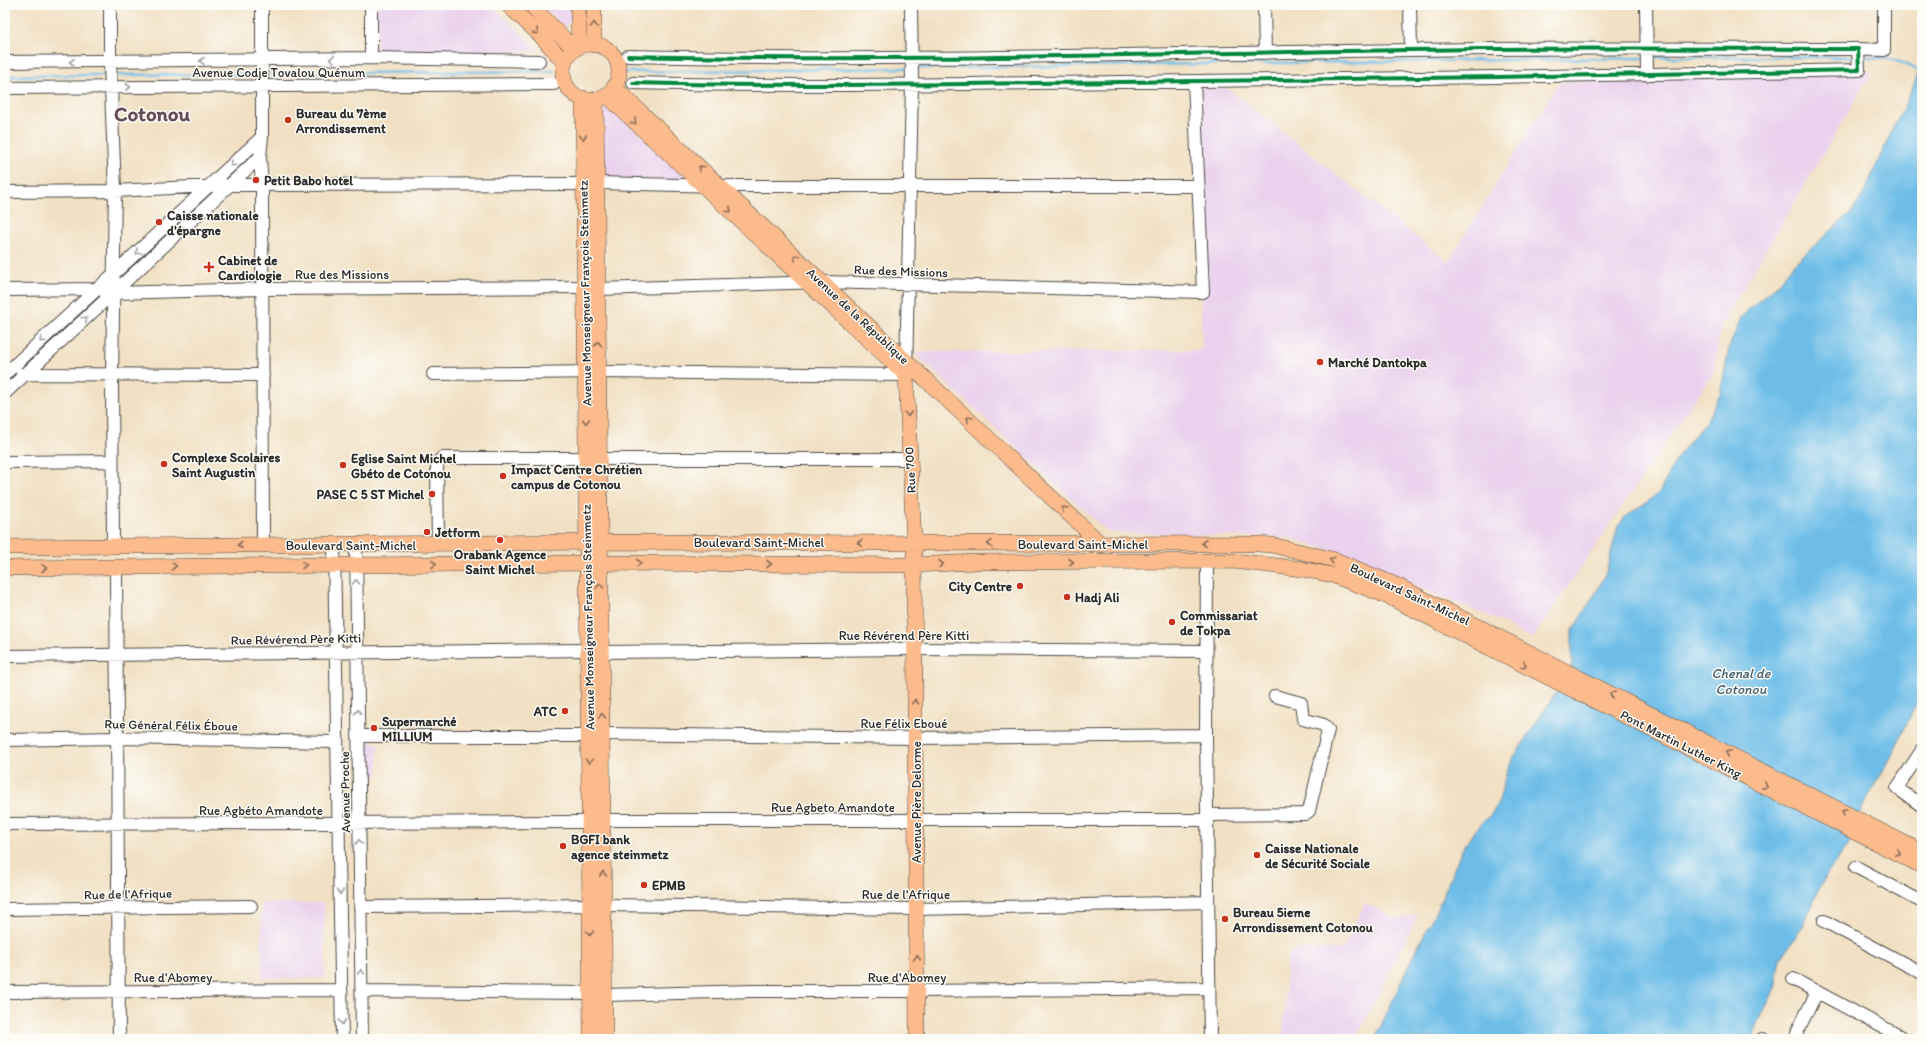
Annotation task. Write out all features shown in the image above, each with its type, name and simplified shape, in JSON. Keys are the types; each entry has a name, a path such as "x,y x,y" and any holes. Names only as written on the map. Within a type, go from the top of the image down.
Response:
{"main road":[{"path":"508,5 540,35 564,62"},
{"path":"531,5 577,48"},
{"path":"577,48 578,5"},
{"path":"594,5 594,44"},
{"path":"594,44 608,51 616,60 618,75 600,95 572,93 565,83 563,74 564,62 577,48 594,44"},
{"name":"Avenue Monseigneur François Steinmetz","path":"600,95 590,184 598,994 605,1039"},
{"name":"Avenue de la République","path":"600,95 703,186 806,282 906,368 1102,545"},
{"name":"Avenue de la République","path":"600,95 720,186 823,282 906,368"},
{"name":"Rue 700","path":"906,368 914,565"},
{"name":"Boulevard Saint-Michel","path":"5,547 594,542 1102,545 1190,543 1258,544 1272,545 1313,555 1360,569 1492,641"},
{"name":"Boulevard Saint-Michel","path":"5,568 594,563 914,565 977,562 1234,561 1302,569 1346,580 1378,592 1492,641"},
{"name":"Avenue Pière Delorme","path":"914,565 917,1039"},
{"name":"Pont Martin Luther King","path":"1492,641 1876,835"},
{"path":"1876,835 1922,852"},
{"path":"1876,835 1922,866"},
{"name":"Avenue Monseigneur François Steinmetz","path":"591,1039 598,994"}],"street":[{"path":"110,5 110,62 115,191 112,376 113,546"},
{"path":"262,5 262,138 260,157 262,186 264,545"},
{"path":"371,5 371,58"},
{"path":"433,374 906,368 912,82 910,5"},
{"path":"1264,5 1265,53"},
{"path":"1410,5 1411,50"},
{"path":"1646,5 1647,75"},
{"path":"628,56 911,60 1411,50 1884,50 1884,5"},
{"path":"633,83 756,86 912,82 1194,81 1647,75 1859,70 1858,49"},
{"name":"Avenue Codje Tovalou Quénum","path":"5,62 371,58 539,61"},
{"path":"5,192 115,191 229,185 590,184 703,186 1197,186 1194,81"},
{"name":"Avenue Codje Tovalou Quénum","path":"5,88 554,84"},
{"path":"5,375 262,138"},
{"path":"5,393 260,157"},
{"name":"Rue des Missions","path":"5,290 98,289 113,293 263,289 591,288 823,282 908,286 1203,292 1197,186"},
{"path":"5,375 263,375"},
{"path":"438,544 437,463 442,458 910,459"},
{"path":"5,462 112,461"},
{"name":"Avenue Proche","path":"334,545 342,1039"},
{"name":"Avenue Proche","path":"356,545 362,1039"},
{"path":"1207,561 1206,735 1210,1039"},
{"path":"116,567 118,1039"},
{"name":"Rue Révérend Père Kitti","path":"5,656 336,652 915,649 1206,651"},
{"name":"Rue Agbeto Amandote","path":"596,821 916,821 1207,817 1305,814 1309,811 1328,730 1324,724 1303,719 1301,703 1275,696"},
{"name":"Rue Félix Eboué","path":"358,736 595,735 915,738 1206,735"},
{"name":"Rue Général Félix Éboue","path":"5,740 117,738 337,742"},
{"path":"1921,802 1897,788 1922,750"},
{"name":"Rue Agbéto Amandote","path":"5,824 596,821"},
{"path":"1856,867 1922,902"},
{"name":"Rue de l'Afrique","path":"360,907 597,905 916,909 1208,902"},
{"name":"Rue de l'Afrique","path":"5,909 251,906"},
{"path":"1824,921 1922,973"},
{"path":"1793,979 1905,1039"},
{"name":"Rue d'Abomey","path":"362,991 598,994 753,991 1209,988"},
{"name":"Rue d'Abomey","path":"5,992 341,990"},
{"path":"1795,1039 1817,992"}],"shaded area":[{"path":"377,5 492,5 540,51 377,55"},
{"path":"542,5 574,5 575,19 564,27"},
{"name":"Marché Dantokpa","path":"1872,72 1722,324 1713,373 1532,639 1498,620 1412,584 1353,557 1290,538 1108,532 913,352 1202,350 1195,87 1227,88 1448,262 1559,82"},
{"path":"600,105 610,105 689,180 603,180"},
{"path":"361,743 378,743 378,776 361,776"},
{"path":"261,903 324,903 325,978 262,978"},
{"path":"1365,903 1395,919 1418,915 1356,1039 1283,1039 1287,957 1294,950 1343,949"}],"water":[{"name":"Chenal de Cotonou","path":"1922,64 1922,692 1891,757 1865,801 1848,845 1824,879 1802,927 1780,960 1775,988 1757,1026 1753,1039 1375,1039 1413,956 1438,907 1462,850 1473,833 1493,812 1498,804 1508,768 1565,679 1572,665 1572,631 1597,591 1606,573 1618,526 1627,515 1653,498 1660,491 1679,455 1707,420 1720,395 1729,348 1741,318 1751,307 1774,288 1796,262 1851,213 1862,197 1908,99"}],"waterway":[{"path":"1654,57 1854,57"},
{"path":"1861,57 1886,58 1899,62 1922,73"},
{"path":"916,68 1642,58"},
{"path":"626,72 909,68"},
{"path":"269,74 554,71"},
{"path":"118,75 256,74"},
{"path":"5,76 104,75"}],"cycle path":[{"path":"628,56 725,58 920,58 1463,49 1858,49 1859,70 1490,77 937,84 755,85 633,83"}],"place":[{"name":"Bureau du 7ème Arrondissement","path":"288,120"},
{"name":"Petit Babo hotel","path":"256,180"},
{"name":"Caisse nationale d'épargne","path":"159,222"},
{"name":"Cabinet de Cardiologie","path":"209,267"},
{"name":"Marché Dantokpa","path":"1320,362"},
{"name":"Complexe Scolaires Saint Augustin","path":"164,464"},
{"name":"Eglise Saint Michel Gbéto de Cotonou","path":"343,465"},
{"name":"Impact Centre Chrétien campus de Cotonou","path":"503,476"},
{"name":"PASE C 5 ST Michel","path":"432,494"},
{"name":"Jetform","path":"427,532"},
{"name":"Orabank Agence Saint Michel","path":"500,540"},
{"name":"City Centre","path":"1020,586"},
{"name":"Hadj Ali","path":"1067,597"},
{"name":"Commissariat de Tokpa","path":"1172,622"},
{"name":"ATC","path":"565,711"},
{"name":"Supermarché MILLIUM","path":"374,728"},
{"name":"BGFI bank agence steinmetz","path":"563,846"},
{"name":"Caisse Nationale de Sécurité Sociale","path":"1257,855"},
{"name":"EPMB","path":"644,885"},
{"name":"Bureau 5ieme Arrondissement Cotonou","path":"1225,919"}],"district":[{"name":"Cotonou","path":"152,113"}]}
